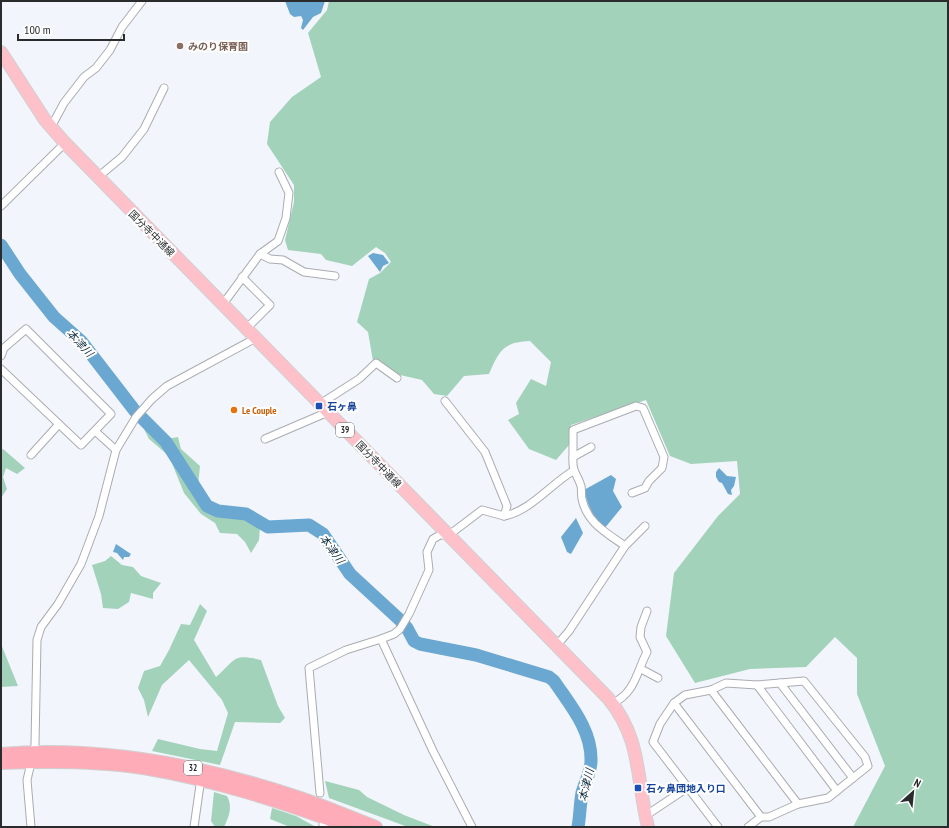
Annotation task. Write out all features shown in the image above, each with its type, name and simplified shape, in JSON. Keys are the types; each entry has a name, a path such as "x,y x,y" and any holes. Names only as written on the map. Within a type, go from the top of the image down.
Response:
{"highway":[{"name":"32","path":"1,754 202,774 290,794 376,827"},
{"name":"32","path":"1,763 32,757"},
{"name":"32","path":"202,774 350,827"}],"main road":[{"name":"国分寺中通線","path":"1,52 51,127 64,143 613,703 623,719 633,742 647,821"}],"street":[{"path":"51,127 64,102 84,77 96,68 110,50 122,27 142,1"},
{"path":"98,177 122,157 144,129 164,88"},
{"path":"1,206 64,143"},
{"path":"223,304 260,254 278,241 286,218 289,193 278,172"},
{"path":"260,254 270,259 283,260 304,272 335,276"},
{"path":"242,277 270,305 247,328"},
{"path":"1,356 4,348 26,329 112,414 81,445 1,369"},
{"path":"31,827 27,780 35,745 38,634 72,582 81,564 99,516 116,450 141,410 167,386 256,338"},
{"path":"265,439 324,408 376,363 397,378"},
{"path":"445,401 485,452 507,506 504,516"},
{"path":"625,546 597,526 588,515 582,500 581,485 573,471 573,430 636,406 643,408 664,457 662,468 649,481 645,488 632,493"},
{"path":"31,455 58,424"},
{"path":"95,430 116,450"},
{"path":"573,457 591,447"},
{"path":"320,794 309,668 346,650 394,634 400,629 429,570 427,552 433,539 440,535 449,535 482,510 504,516 517,512 573,471"},
{"path":"557,645 569,631 625,546 645,526"},
{"path":"613,703 621,699 632,688 641,669 647,652 640,637 641,627 647,611"},
{"path":"381,639 433,751 472,827"},
{"path":"641,669 658,678"},
{"path":"718,827 653,742 660,724 674,703 685,695 711,690 726,683 757,685 804,681 865,757 868,766 828,798 798,804 769,817 761,817 748,827"},
{"path":"780,683 853,778"},
{"path":"757,685 837,791"},
{"path":"711,690 798,804"},
{"path":"674,703 761,817"},
{"path":"194,827 202,774"},
{"path":"647,821 688,788"}],"green space":[{"path":"329,1 948,1 948,827 853,827 885,766 857,694 857,658 835,637 806,667 750,669 695,683 666,636 674,573 718,516 740,494 737,461 691,464 670,456 646,400 571,425 569,445 556,460 529,449 508,420 519,414 516,403 531,379 546,386 551,362 530,341 514,343 503,349 496,359 489,374 464,376 447,396 434,394 422,380 400,375 373,361 368,332 357,322 369,279 380,273 391,262 385,253 376,247 352,266 326,260 321,254 288,250 285,240 294,202 294,185 267,144 270,122 292,97 321,77 308,33 327,10"},
{"path":"150,427 161,440 178,437 181,449 200,466 197,496 203,503 217,512 234,513 244,516 260,527 259,540 251,553 245,542 237,534 220,533 215,523 201,514 184,493 169,456 149,439 144,429"},
{"path":"3,449 25,468 17,474 6,468 3,477 7,489 1,498 1,450"},
{"path":"111,556 122,565 133,567 141,576 161,583 153,593 153,599 131,593 129,602 118,609 103,608 101,594 92,565 105,561"},
{"path":"200,604 207,611 194,640 216,677 231,662 239,658 245,657 261,660 278,706 285,718 280,723 235,722 220,765 152,751 158,739 200,749 217,751 228,713 222,700 189,660 162,685 148,717 144,700 138,688 144,671 160,666 181,624 190,625"},
{"path":"1,644 18,686 1,687"},
{"path":"325,781 359,790 367,797 404,815 435,827 408,827 329,798"},
{"path":"214,792 227,796 229,800 230,812 224,827 215,827 211,821"},
{"path":"272,808 296,816 316,827 290,827 270,819"}],"water":[{"path":"285,1 325,1 321,13 313,17 303,30 301,28 303,20 301,16 294,17 290,14"},
{"path":"373,253 383,255 389,263 383,266 380,272 368,256"},
{"path":"719,468 727,476 736,477 734,486 731,490 732,495 728,494 722,483 719,482 716,477 716,472"},
{"path":"611,475 616,479 613,491 622,507 604,529 591,511 584,490"},
{"path":"576,518 583,533 571,554 567,552 561,537"},
{"path":"116,544 131,554 129,557 124,557 123,560 117,553 113,552"}],"waterway":[{"name":"本津川","path":"1,245 20,274 54,317 81,341 135,411 166,442 207,506 218,511 246,514 268,527 309,525 323,534 350,574 400,620 407,628 414,641 420,644 476,655 549,677 554,681 579,718 588,739 590,750 591,765 582,793 578,827"}],"place":[{"name":"みのり保育園","path":"180,46"},
{"name":"石ヶ鼻","path":"319,406"},
{"name":"Le Couple","path":"234,410"},
{"name":"石ヶ鼻団地入り口","path":"638,788"}]}
